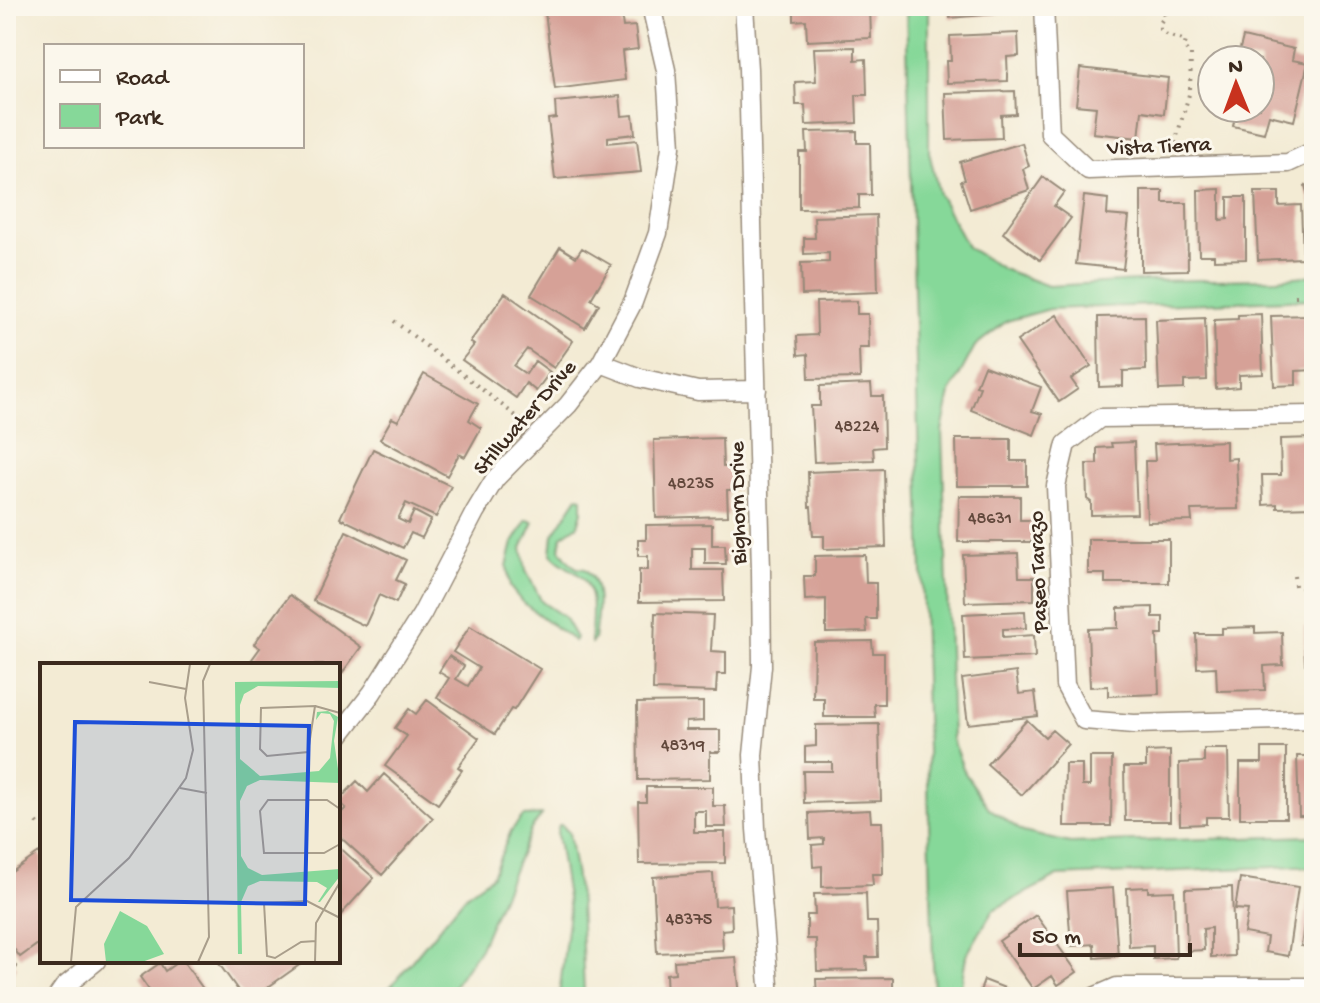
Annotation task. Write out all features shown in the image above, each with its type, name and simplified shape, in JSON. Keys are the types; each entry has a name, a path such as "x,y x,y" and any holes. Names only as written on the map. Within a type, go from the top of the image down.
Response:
{"street":[{"name":"Stillwater Drive","path":"340,734 372,693 422,614 495,479 568,405 601,363 633,302 658,233 671,147 666,70 651,6"},
{"name":"Bighorn Drive","path":"744,6 761,570 762,666 753,755 770,997"},
{"name":"Vista Tierra","path":"1044,6 1050,134 1088,170 1288,163 1314,151"},
{"path":"601,363 640,378 698,391 757,390"},
{"name":"Paseo Tarazo","path":"1314,415 1100,418 1066,444 1056,486 1065,685 1084,720 1134,724 1314,719"},
{"path":"57,997 64,987 94,963"},
{"path":"1094,997 1117,987 1314,987"}],"path":[{"path":"1161,6 1165,16 1160,29 1167,35 1186,41 1184,48 1191,54 1190,91 1175,143 1176,167"},
{"path":"1295,296 1314,295"},
{"path":"394,321 539,435"},
{"path":"1294,576 1295,586 1314,588"},
{"path":"37,822 40,826"}],"green space":[{"path":"906,6 929,6 929,152 939,194 967,247 1003,269 1048,286 1277,279 1314,275 1314,299 1050,309 1007,321 975,346 950,393 942,431 952,740 965,773 989,808 1023,832 1070,843 1314,836 1314,869 1298,866 1058,876 993,910 966,956 959,997 934,997"},
{"path":"578,497 582,498 582,511 578,525 562,536 560,549 572,564 588,572 596,587 597,614 591,643 589,588 578,574 551,554 553,535"},
{"path":"527,520 534,522 522,548 526,571 542,602 564,617 576,638 574,641 522,602 510,587 507,566 513,543"},
{"path":"542,815 531,829 480,948 446,997 382,997 467,894 492,876 511,831 523,816"},
{"path":"559,825 569,833 580,903 582,997 559,997 569,911 557,833"}],"building":[{"path":"620,6 623,27 635,26 638,49 622,51 625,80 555,89 545,12"},
{"path":"794,6 870,6 871,38 807,41 806,20 794,21"},
{"path":"949,6 1007,6 1007,13 950,18"},
{"path":"1099,6 1124,6 1124,8 1099,10"},
{"path":"1018,33 1019,56 1007,57 1008,81 947,83 946,61 951,61 950,36"},
{"path":"1243,37 1273,44 1241,44"},
{"path":"1276,45 1294,49 1292,60 1308,63 1294,121 1276,117"},
{"path":"855,47 855,60 866,59 867,95 856,95 857,123 806,125 805,105 796,105 795,82 816,81 814,48"},
{"path":"1080,68 1168,78 1164,114 1142,111 1139,138 1093,133 1096,107 1076,105"},
{"path":"1015,91 1016,114 1001,115 1002,138 947,140 945,93"},
{"path":"620,96 622,116 633,115 635,134 608,137 608,143 637,140 641,172 555,179 548,119 556,118 555,102"},
{"path":"1233,124 1266,124 1264,133"},
{"path":"857,131 857,143 870,143 871,195 859,195 859,208 799,209 799,152 807,152 806,132"},
{"path":"1022,143 1029,166 1023,169 1029,190 970,209 961,181 965,180 960,162"},
{"path":"1043,177 1064,192 1054,206 1071,218 1040,260 1003,233"},
{"path":"1314,183 1314,212 1313,212 1305,186"},
{"path":"1220,189 1220,220 1228,219 1228,197 1246,197 1246,259 1214,260 1214,255 1199,255 1198,190"},
{"path":"1141,191 1163,191 1163,203 1187,203 1188,270 1141,271"},
{"path":"1255,192 1279,192 1279,206 1301,205 1303,258 1258,260"},
{"path":"1084,196 1108,199 1107,215 1129,217 1123,269 1076,264"},
{"path":"876,215 878,292 802,295 801,263 829,262 829,253 804,254 804,238 815,238 814,217"},
{"path":"560,247 576,257 582,248 611,265 591,299 599,304 585,328 531,295"},
{"path":"505,293 573,341 554,368 527,349 514,366 526,374 535,361 550,372 536,391 526,383 516,398 462,360 474,345 470,342"},
{"path":"857,301 857,314 868,314 869,348 859,348 860,378 809,379 808,354 798,355 797,336 817,335 816,302"},
{"path":"1261,314 1263,374 1239,375 1239,387 1216,389 1214,320"},
{"path":"1057,315 1091,366 1071,379 1078,389 1059,402 1017,341"},
{"path":"1314,315 1314,370 1296,371 1296,385 1274,386 1271,316"},
{"path":"1145,316 1146,370 1123,371 1123,386 1099,387 1098,317"},
{"path":"1205,318 1207,380 1184,381 1184,389 1159,390 1156,320"},
{"path":"984,366 1041,387 1032,411 1042,414 1034,435 971,410"},
{"path":"424,374 478,404 469,420 481,428 465,457 459,454 447,476 380,439 392,418 398,421"},
{"path":"871,384 872,396 883,396 884,447 873,448 874,460 814,462 811,406 820,406 820,386"},
{"path":"722,438 723,467 737,466 737,490 727,490 728,516 656,518 654,440"},
{"path":"1314,438 1314,507 1277,508 1277,504 1263,505 1262,475 1281,475 1280,439"},
{"path":"956,439 1011,439 1011,461 1027,461 1027,486 957,486"},
{"path":"1226,441 1226,459 1236,458 1238,509 1191,510 1192,521 1147,522 1145,461 1155,461 1154,444"},
{"path":"1134,442 1137,514 1091,515 1091,502 1087,499 1086,464 1097,464 1097,448 1112,447 1111,443"},
{"path":"373,449 451,486 436,517 406,503 398,519 408,524 414,511 431,520 422,538 411,533 403,548 340,518"},
{"path":"884,469 886,547 824,549 824,536 813,536 808,472"},
{"path":"959,496 1020,496 1020,520 1032,520 1032,542 958,542"},
{"path":"712,524 712,545 725,545 726,564 705,564 705,548 692,548 692,570 723,570 724,601 639,602 639,570 648,570 648,556 638,556 638,540 646,540 646,525"},
{"path":"346,531 406,560 396,580 405,584 396,603 379,595 365,626 313,601"},
{"path":"1088,539 1169,539 1169,583 1105,583 1105,574 1088,574"},
{"path":"1018,553 1019,577 1034,577 1034,600 965,602 963,555"},
{"path":"865,555 866,583 876,583 876,619 866,619 867,632 826,633 826,599 805,600 804,576 815,576 815,556"},
{"path":"290,595 361,647 340,676 340,663 252,663 260,648 254,644"},
{"path":"1153,607 1153,617 1163,617 1163,634 1157,634 1159,694 1108,696 1108,686 1090,687 1088,629 1118,628 1118,608"},
{"path":"1025,611 1026,628 1003,629 1003,637 1034,635 1035,657 965,660 963,614"},
{"path":"655,613 713,615 711,651 726,652 726,674 717,674 716,692 653,690"},
{"path":"470,626 540,669 495,734 437,697 449,678 439,672 449,656 464,666 456,679 468,686 479,668 453,652"},
{"path":"1304,626 1314,626 1314,664 1305,664"},
{"path":"1255,627 1255,633 1282,632 1283,665 1264,666 1265,690 1217,691 1216,667 1197,668 1196,634 1222,634 1222,628"},
{"path":"872,641 873,653 884,653 884,704 874,704 875,717 824,717 824,698 813,698 814,642"},
{"path":"1016,672 1019,694 1035,692 1038,716 968,724 962,679"},
{"path":"427,700 479,738 458,767 462,770 438,804 385,766 407,736 395,728 409,709 416,714"},
{"path":"703,702 703,721 686,722 686,730 720,730 720,752 710,752 710,779 638,780 637,703"},
{"path":"1027,720 1045,737 1052,730 1068,744 1022,795 987,764"},
{"path":"879,724 881,801 804,803 803,771 832,771 832,762 805,762 805,747 816,746 816,725"},
{"path":"1262,748 1286,748 1286,818 1240,818 1240,763 1262,763"},
{"path":"1204,749 1228,749 1229,817 1206,817 1206,824 1180,825 1179,763 1204,762"},
{"path":"1170,751 1170,821 1125,821 1124,767 1146,767 1146,752"},
{"path":"1297,756 1314,756 1314,816 1299,816"},
{"path":"1090,757 1112,757 1111,826 1064,826 1065,764 1082,764 1082,786 1090,786"},
{"path":"384,774 433,818 382,875 340,837 340,814 346,808 340,799 357,781 368,792"},
{"path":"646,787 713,787 713,806 725,806 726,827 706,827 706,811 694,811 694,832 725,832 725,863 639,864 638,802 646,802"},
{"path":"870,810 871,822 882,822 883,874 872,874 873,885 822,887 822,866 813,867 812,845 824,844 824,838 810,839 809,813"},
{"path":"340,848 374,878 340,916"},
{"path":"40,854 40,947 38,944 20,957 6,938 6,876"},
{"path":"713,873 715,906 731,905 732,929 722,930 723,950 657,953 653,877"},
{"path":"1240,878 1298,887 1288,956 1265,952 1267,937 1244,933 1248,910 1235,909"},
{"path":"1148,887 1148,892 1174,891 1176,958 1153,959 1153,946 1129,947 1127,888"},
{"path":"1232,887 1234,956 1211,957 1211,928 1203,929 1204,950 1187,951 1185,889"},
{"path":"1113,888 1118,956 1095,958 1094,944 1071,946 1067,891"},
{"path":"1309,890 1314,891 1314,948 1301,946"},
{"path":"866,893 867,922 877,922 878,957 866,957 867,970 817,971 816,939 807,939 807,915 815,915 814,894"},
{"path":"1036,915 1077,972 1058,985 1052,976 1033,989 999,941"},
{"path":"736,957 740,997 667,997 666,974 675,973 674,961"},
{"path":"6,958 17,967 6,982"},
{"path":"160,963 165,971 176,963 184,963 209,997 139,997 149,990 140,977"},
{"path":"218,963 302,963 254,997 243,997"},
{"path":"893,978 893,997 817,997 816,979"},
{"path":"984,980 1028,997 978,997"},
{"path":"6,982 16,989 9,997 6,997"}]}
